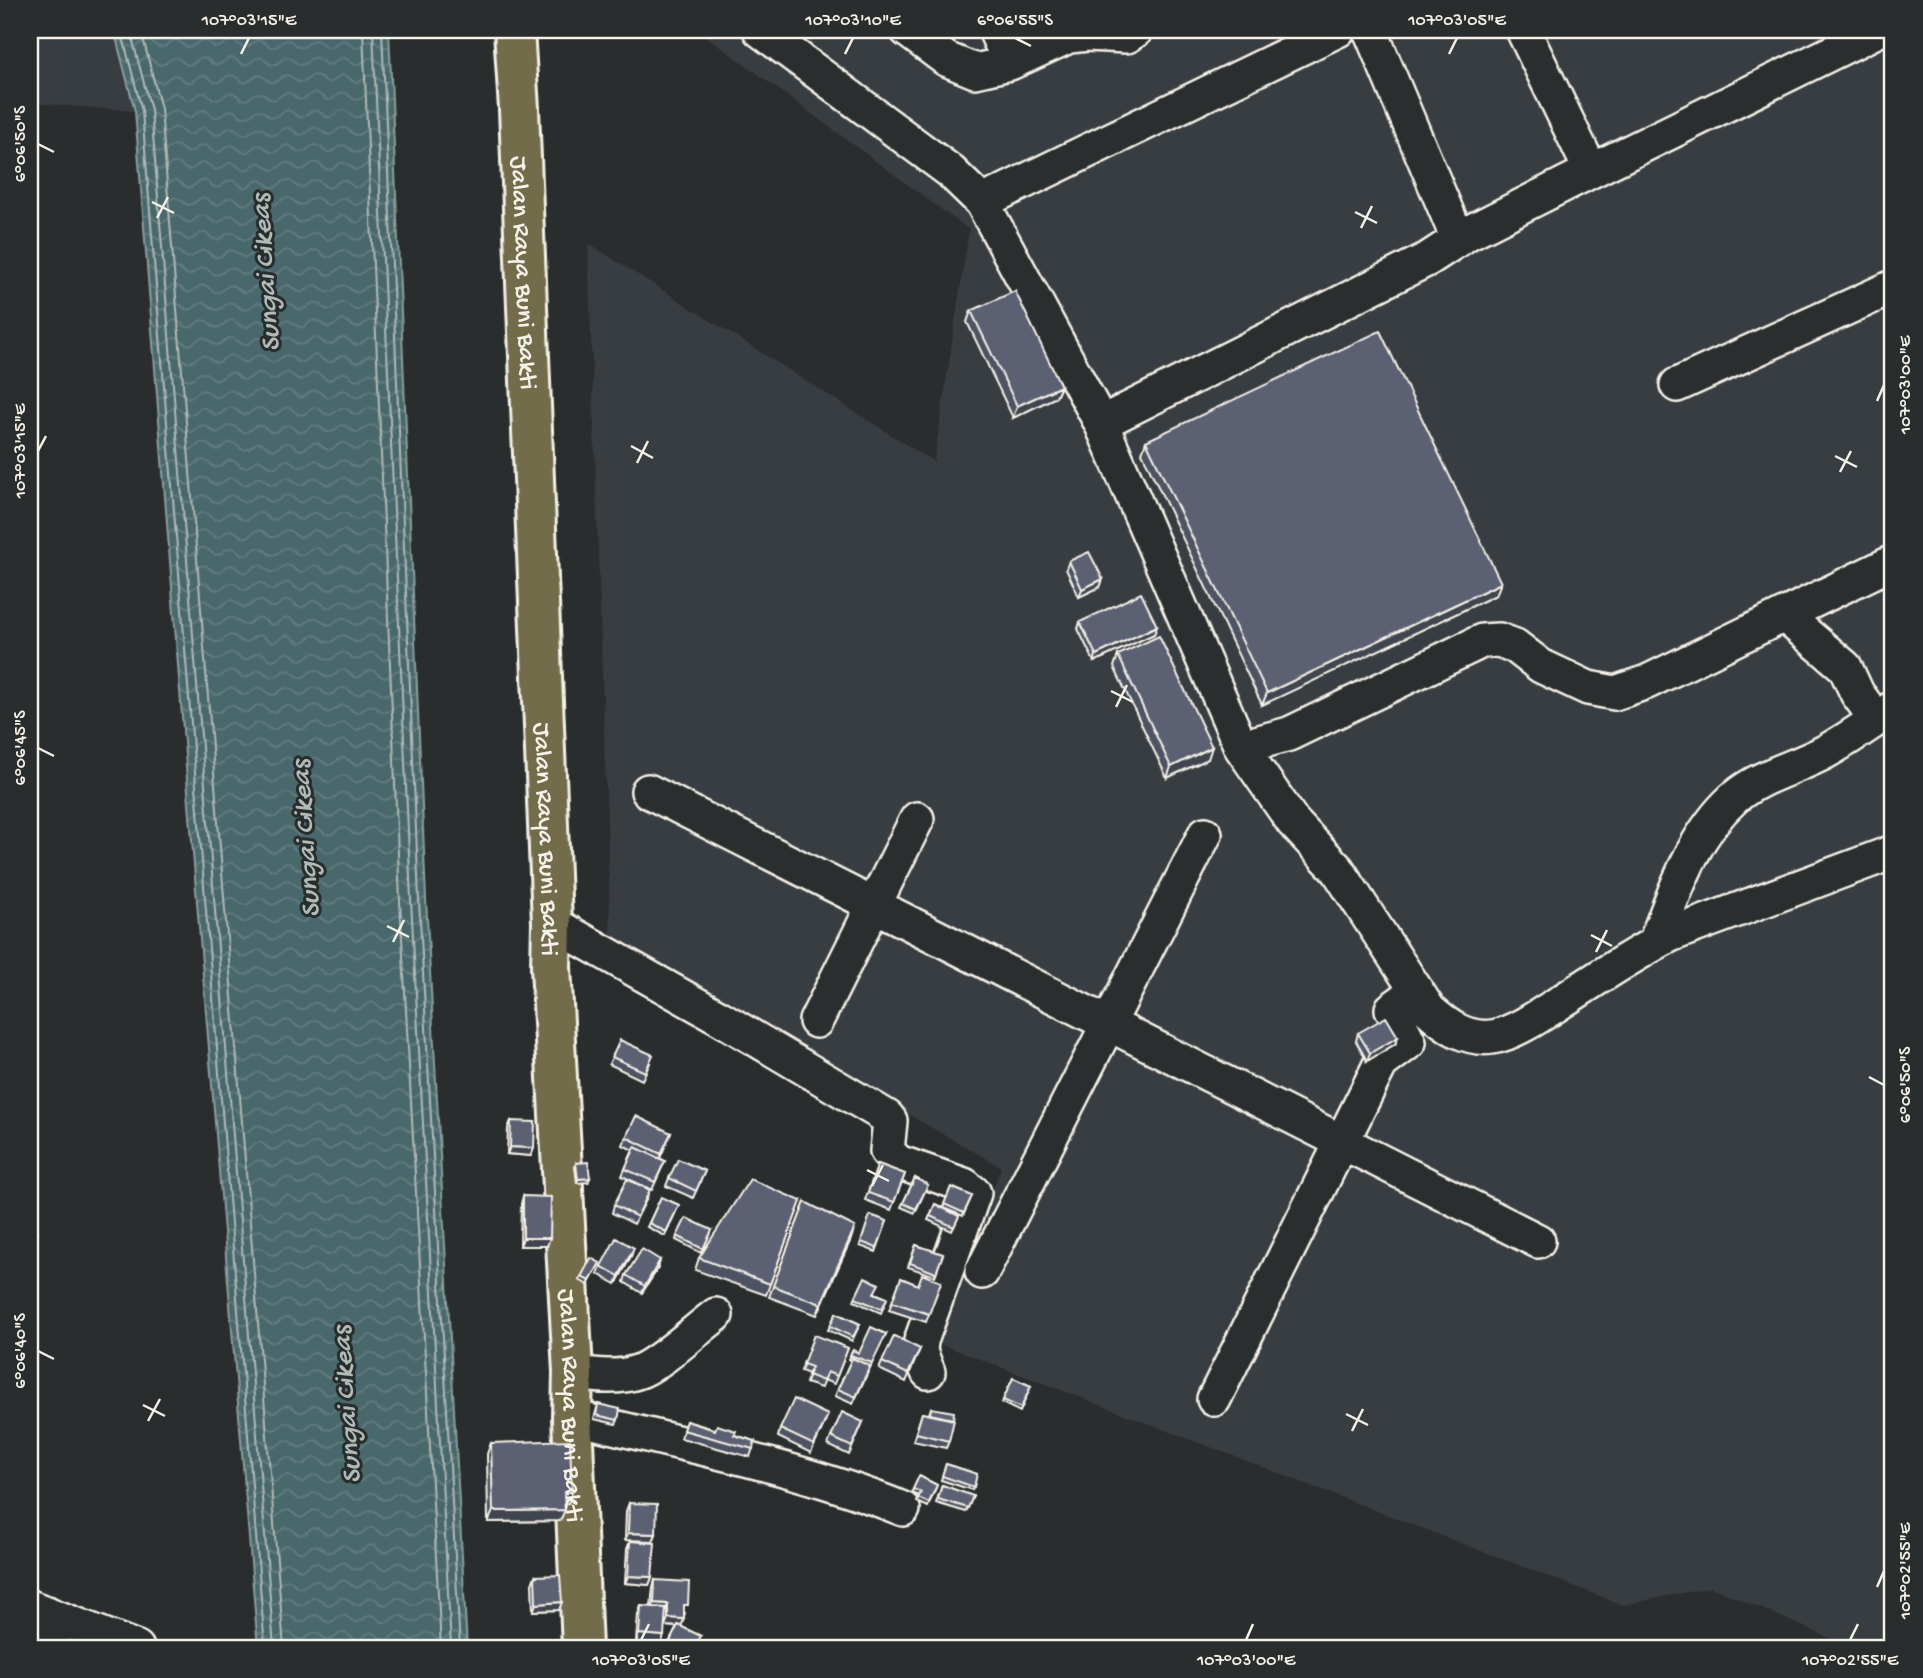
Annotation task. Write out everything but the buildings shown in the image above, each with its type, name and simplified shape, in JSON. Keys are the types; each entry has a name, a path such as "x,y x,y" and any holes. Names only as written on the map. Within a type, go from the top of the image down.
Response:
{"main road":[{"name":"Jalan Raya Buni Bakti","path":"514,30 552,923 551,967 573,1372 572,1417 582,1648"}],"street":[{"path":"760,30 950,171 982,202 1101,423 1241,747 1293,822 1338,870 1429,1010 1448,1027 1464,1034 1492,1037 1523,1026 1670,935 1893,852"},
{"path":"907,30 939,44 975,71 1010,63 1068,33 1127,36 1136,30"},
{"path":"995,30 1010,63"},
{"path":"982,202 1338,30"},
{"path":"1370,30 1458,239"},
{"path":"1523,30 1591,171"},
{"path":"1101,423 1428,259 1458,239 1591,171 1878,30"},
{"path":"1677,385 1893,287"},
{"path":"1241,747 1289,734 1482,641 1499,640 1515,646 1541,666 1588,688 1615,693 1647,682 1893,562"},
{"path":"1655,943 1690,856 1735,797 1769,777 1825,752 1885,714 1857,693 1845,667 1784,615"},
{"path":"648,791 1538,1241"},
{"path":"816,1020 917,819"},
{"path":"982,1272 1205,834"},
{"path":"552,923 717,1016 887,1117 890,1121 887,1151 889,1155 898,1162 964,1185 974,1193 921,1341 920,1352 928,1372"},
{"path":"1214,1399 1381,1063 1409,1042 1392,1009 1417,991"},
{"path":"573,1372 596,1376 627,1375 645,1370 716,1315"},
{"path":"572,1417 863,1493 903,1509"},
{"path":"38,1610 54,1648"},
{"path":"38,1610 137,1648"}],"shaded area":[{"path":"30,30 114,30 135,111 30,103"},
{"path":"698,30 1893,30 1893,1648 1853,1648 1711,1587 1623,1605 938,1343 1001,1167 611,945 588,243 934,462 969,230"}],"water":[{"name":"Sungai Cikeas","path":"114,30 389,30 426,899 467,1648 258,1648 135,111"}]}
